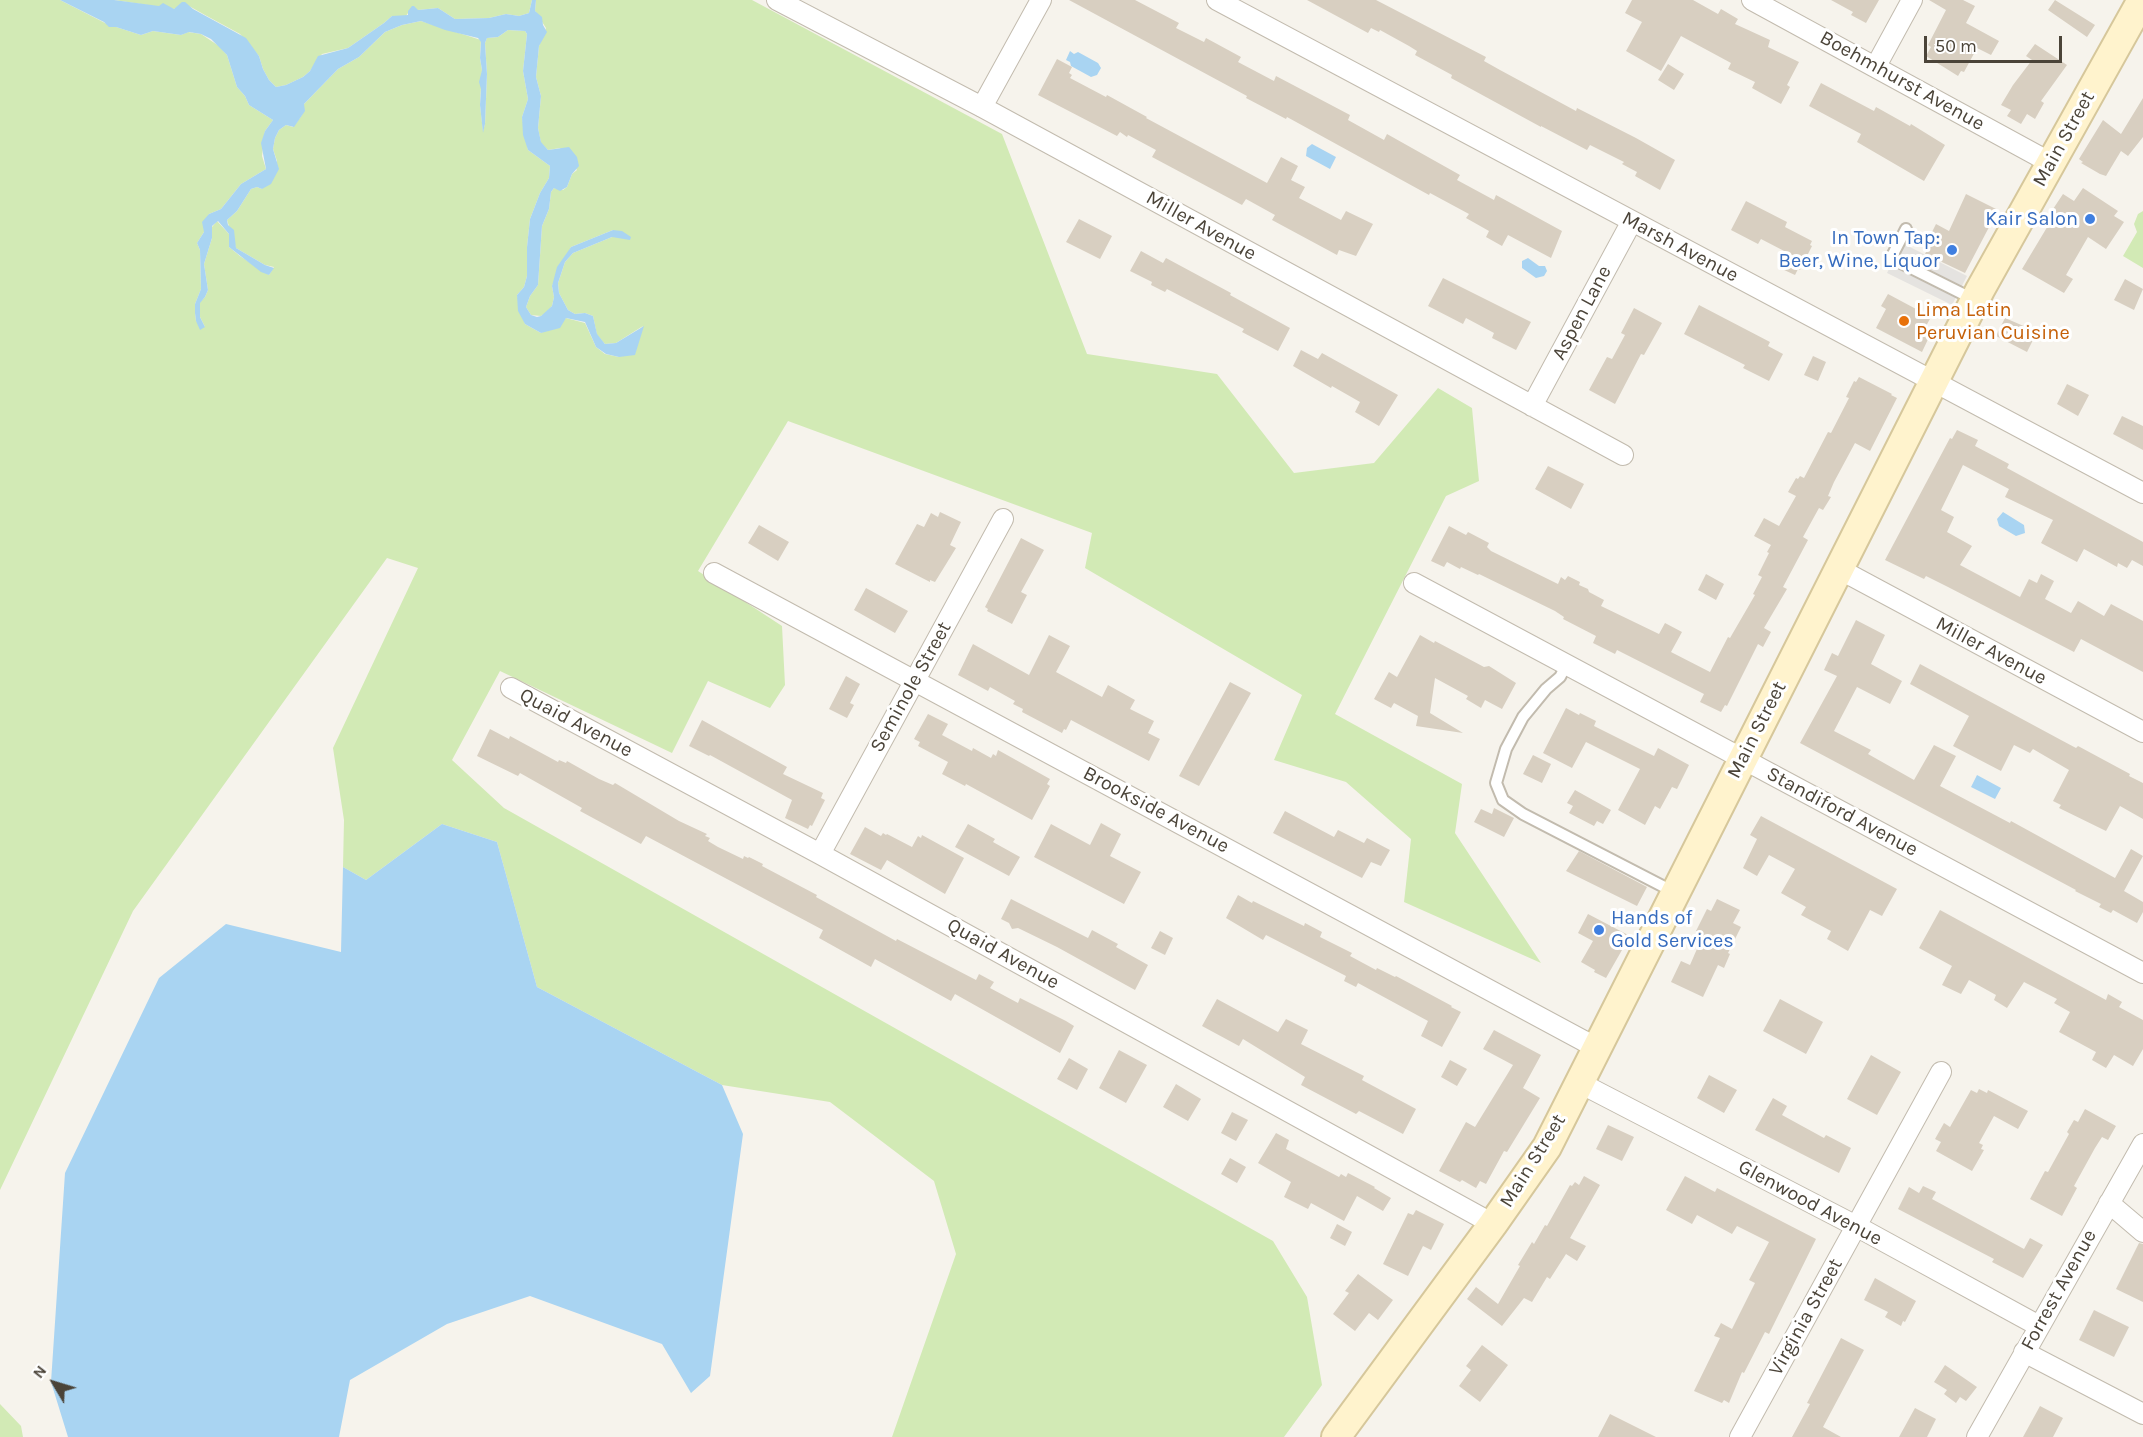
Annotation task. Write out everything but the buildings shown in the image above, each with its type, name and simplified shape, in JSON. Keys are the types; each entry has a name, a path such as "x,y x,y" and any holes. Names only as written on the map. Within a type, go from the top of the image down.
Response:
{"main road":[{"name":"Main Street","path":"1336,1437 1494,1224 1547,1147 1975,300 2142,0"}],"street":[{"name":"Miller Avenue","path":"777,0 982,107 1623,455"},
{"path":"982,107 1041,0"},
{"name":"Marsh Avenue","path":"1217,0 2143,493"},
{"name":"Boehmhurst Avenue","path":"1752,0 2051,162"},
{"path":"1876,66 1912,0"},
{"name":"Aspen Lane","path":"1532,406 1632,221"},
{"name":"Seminole Street","path":"820,854 1003,519"},
{"name":"Miller Avenue","path":"1839,569 2143,732"},
{"name":"Brookside Avenue","path":"714,573 1597,1048"},
{"name":"Standiford Avenue","path":"1414,583 2143,973"},
{"name":"Quaid Avenue","path":"511,688 820,854 1494,1224"},
{"name":"Virginia Street","path":"1740,1437 1941,1072"},
{"name":"Glenwood Avenue","path":"1580,1083 1856,1226 2039,1326"},
{"name":"Forrest Avenue","path":"1977,1437 2143,1144"},
{"path":"2109,1203 2143,1232"},
{"path":"2024,1352 2143,1414"}],"lane":[{"path":"1906,229 1891,258 1975,300"},
{"path":"1567,664 1560,676 1546,689 1524,717 1506,749 1496,783 1503,800 1523,814 1675,892"}],"green space":[{"path":"0,0 60,0 107,24 141,35 153,31 181,35 188,32 201,34 219,46 227,55 237,87 249,105 273,120 265,131 262,156 266,169 241,184 221,209 209,214 204,232 197,243 200,250 201,289 195,304 195,313 196,321 205,327 200,317 200,302 208,290 204,264 212,238 212,227 217,221 229,234 229,247 240,256 269,275 274,267 265,265 236,248 227,220 237,211 251,189 257,187 262,189 277,161 273,149 279,130 286,125 293,127 302,115 304,104 338,69 359,57 385,32 421,21 481,40 480,105 483,131 487,38 498,37 508,30 525,31 527,34 523,71 528,99 522,117 528,150 550,166 549,178 540,193 530,219 527,276 524,287 517,295 525,324 541,333 566,318 585,323 596,347 605,354 619,357 643,326 616,343 605,344 597,335 593,316 585,313 575,314 568,310 559,293 558,283 565,262 573,253 612,237 613,230 571,247 552,286 554,297 552,306 546,313 541,316 531,315 526,307 538,285 542,226 549,209 551,192 554,188 563,190 567,187 572,174 577,170 560,148 548,150 541,143 538,128 541,96 536,77 539,46 546,28 535,11 536,0 752,0 1002,134 1087,354 1217,374 1294,473 1374,463 1438,388 1472,408 1479,481 1446,496 1335,714 1462,784 1455,833 1541,963 1404,902 1411,839 1346,782 1274,760 1302,695 1085,568 1092,533 788,421 698,571 782,626 785,685 770,708 708,681 672,753 500,671 452,760 504,808 1273,1241 1307,1297 1322,1385 1284,1437 892,1437 956,1254 934,1181 830,1102 722,1085 537,987 497,842 442,824 366,880 343,867 344,820 333,748 418,568 387,558 133,911 0,1190"},
{"path":"114,0 532,0 529,13 519,16 506,14 489,18 455,19 438,8 418,10 406,16 392,16 348,48 322,54 303,77 276,87 269,80 259,56 240,34 189,6 179,6 174,9"},
{"path":"2143,211 2143,268 2123,256 2137,232 2134,224 2138,214"},
{"path":"0,1404 21,1426 23,1437 0,1437"}],"shaded area":[{"path":"1902,243 1967,276 1952,305 1887,273"}],"water":[{"path":"60,0 114,0 159,6 163,3 174,9 185,2 193,9 246,38 259,56 269,80 276,87 303,77 310,71 318,56 348,48 392,16 408,15 412,6 418,10 438,8 455,19 489,18 506,14 519,16 529,13 532,0 536,0 535,11 542,17 547,32 539,46 536,77 541,96 538,128 541,142 548,150 569,147 577,157 579,166 572,174 567,187 560,191 554,188 551,192 549,209 542,226 538,285 526,307 531,315 537,317 552,306 554,297 552,286 557,267 571,247 613,230 622,231 631,237 630,240 612,237 573,253 565,262 558,283 559,293 568,310 575,314 585,313 593,316 597,334 605,344 616,343 644,326 635,355 619,357 606,354 596,347 585,322 566,318 560,328 541,333 525,324 518,311 517,295 524,287 527,276 530,219 540,193 549,178 550,166 528,150 523,135 522,117 528,99 523,71 527,34 525,31 508,30 498,37 487,38 483,133 479,82 482,70 481,42 478,38 421,21 402,25 385,32 359,57 338,69 304,104 305,111 294,127 286,125 279,130 273,149 279,169 271,184 262,189 257,187 251,189 237,211 227,220 228,225 234,230 236,248 274,268 269,275 261,272 229,247 229,234 218,221 212,226 212,238 204,264 208,290 200,303 200,317 205,327 200,330 196,321 195,304 201,289 200,250 197,243 204,232 202,222 209,214 221,209 241,184 266,169 261,143 265,131 273,120 249,105 237,87 227,55 211,39 189,32 181,35 153,31 141,35 109,27 104,22"},
{"path":"1070,51 1074,54 1078,52 1098,63 1101,68 1097,75 1091,77 1071,66 1066,60"},
{"path":"1312,144 1336,157 1330,169 1306,156 1307,148"},
{"path":"1528,258 1539,266 1545,266 1547,271 1544,276 1536,278 1522,268 1522,261"},
{"path":"2003,512 2024,525 2025,533 2016,536 1999,526 1997,519"},
{"path":"1977,775 2001,788 1995,799 1971,787"},
{"path":"442,824 497,842 537,987 722,1085 743,1134 710,1376 691,1393 662,1344 530,1296 447,1324 350,1380 339,1437 68,1437 51,1382 65,1173 159,978 226,924 341,952 343,867 366,880"}],"place":[{"name":"Kair Salon","path":"2090,219"},
{"name":"In Town Tap: Beer, Wine, Liquor","path":"1952,250"},
{"name":"Lima Latin Peruvian Cuisine","path":"1904,321"},
{"name":"Hands of Gold Services","path":"1599,930"}]}
